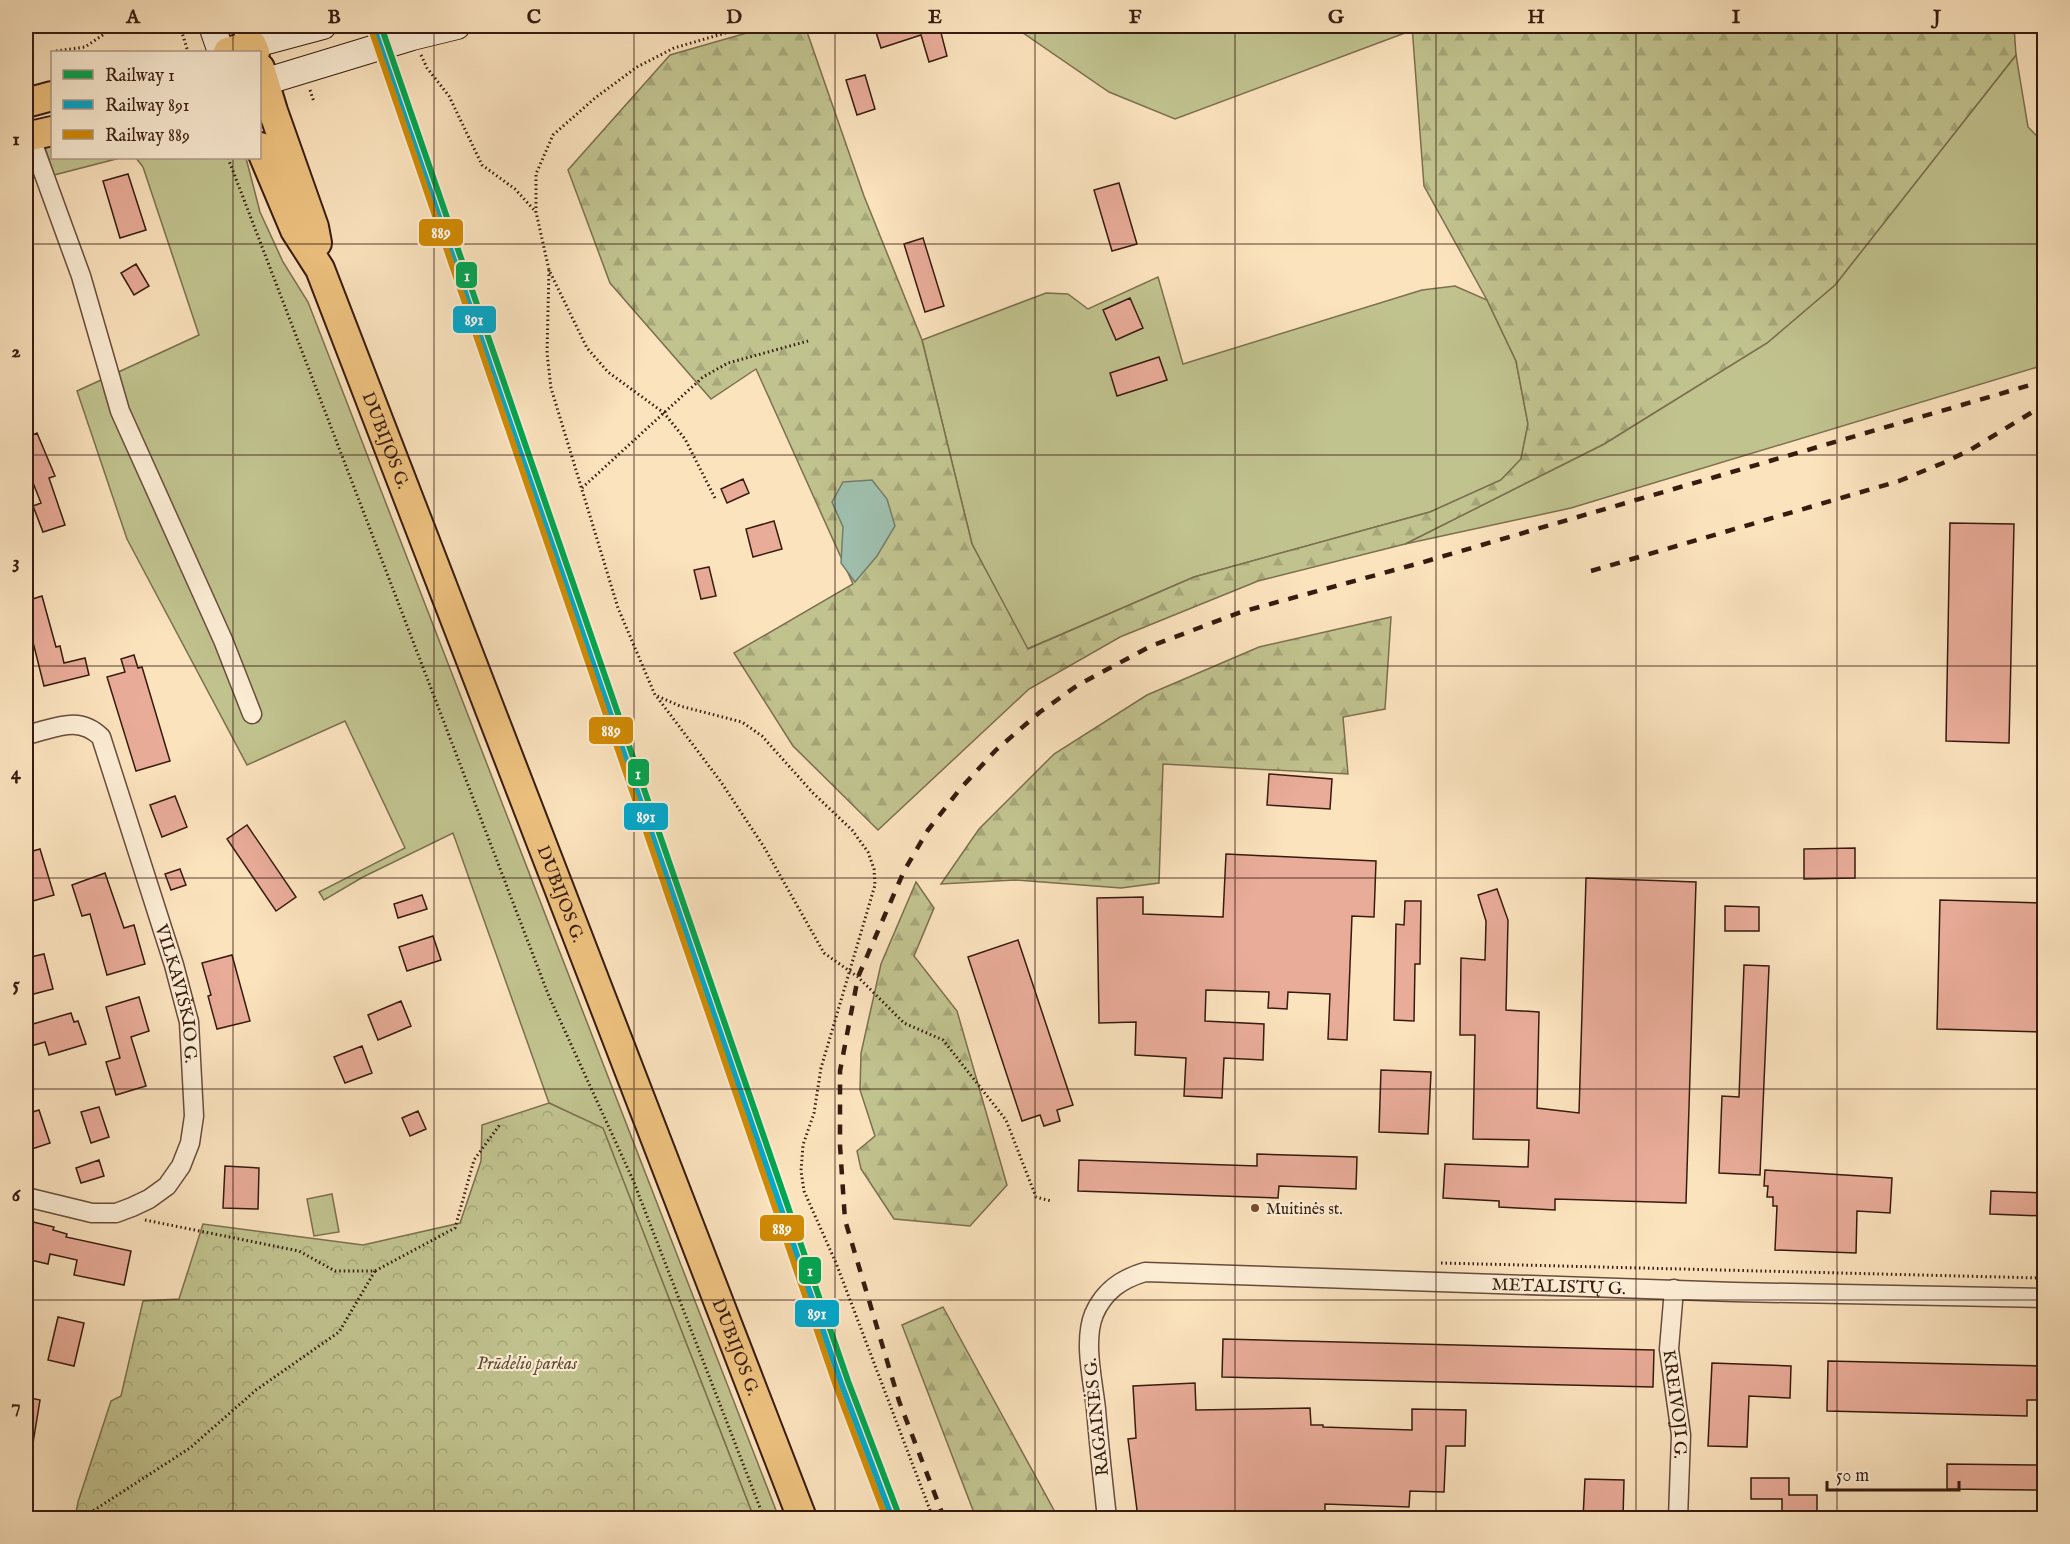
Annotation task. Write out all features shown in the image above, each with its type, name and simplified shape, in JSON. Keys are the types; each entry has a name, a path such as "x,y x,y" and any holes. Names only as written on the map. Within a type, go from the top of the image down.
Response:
{"main road":[{"path":"212,26 221,51"},
{"path":"261,54 323,26"},
{"path":"261,57 412,37 457,26"},
{"name":"DUBIJOS G.","path":"261,83 314,227 320,269"},
{"path":"26,103 51,96"},
{"name":"DUBIJOS G.","path":"261,149 295,230 320,269 802,1518"}],"street":[{"path":"36,134 81,276 120,411 223,640 252,714"},
{"name":"VILKAVIŠKIO G.","path":"26,735 74,724 85,725 101,737 174,964 189,1022 194,1116 190,1143 181,1166 167,1186 149,1199 116,1213 92,1212 26,1197"},
{"name":"METALISTŲ G.","path":"1093,1316 1102,1298 1118,1282 1144,1272 1734,1292 2044,1298"},
{"name":"KREIVOJI G.","path":"1674,1289 1669,1349 1681,1435 1678,1518"},
{"name":"RAGAINĖS G.","path":"1093,1316 1089,1350 1107,1518"}],"path":[{"path":"56,51 85,47 116,26"},
{"path":"180,26 188,51"},
{"path":"715,498 686,439 664,413 608,372 587,348 549,270 536,213 536,174 553,135 586,105 637,67 674,48 749,26"},
{"path":"412,37 428,68 449,96 482,165 515,189 536,213"},
{"path":"228,159 548,994 633,1180 764,1518"},
{"path":"549,270 547,353 551,388 618,608 655,694 722,782 764,847 824,953 858,977 904,1023 944,1040 1006,1120 1036,1197 1051,1201"},
{"path":"582,488 703,376 728,363 808,341"},
{"path":"655,694 680,706 742,722 762,736 813,793 852,830 868,852 874,869 875,885 821,1068 814,1113 803,1145 801,1171 804,1191 836,1263 933,1518"},
{"path":"116,1213 160,1224 299,1251 335,1271 375,1271 455,1228 474,1161 501,1123"},
{"path":"1441,1263 2044,1279"},
{"path":"82,1518 190,1448 256,1390 339,1332 375,1271"}],"green space":[{"path":"771,26 805,26 864,196 922,340 972,544 1028,649 1194,577 1430,512 1501,480 1521,459 1528,424 1516,361 1487,300 1424,186 1412,26 2014,26 2016,55 1835,285 1767,343 1604,444 1405,544 1258,581 1120,637 1029,689 878,830 793,746 734,653 853,584 756,369 711,399 610,283 568,170 670,55"},
{"path":"1013,26 1412,26 1413,30 1175,119 1109,92"},
{"path":"2016,55 2028,127 2044,143 2044,365 1571,508 1405,544 1604,444 1767,343 1835,285"},
{"path":"51,139 51,159 116,159 54,175 43,141"},
{"path":"137,159 246,159 260,212 283,262 308,302 779,1518 754,1518 603,1129 549,1103 453,833 363,877 324,900 319,892 405,848 345,721 247,765 127,539 77,391 199,335 143,167"},
{"path":"1158,277 1183,364 1422,290 1455,286 1487,300 1516,361 1528,424 1521,459 1501,480 1430,512 1194,577 1027,649 972,544 922,340 1046,293 1068,294 1088,309"},
{"path":"1391,617 1385,709 1343,717 1348,774 1163,764 1159,883 1121,888 1015,880 941,884 979,829 1054,754 1147,695 1259,647"},
{"path":"916,882 934,908 914,956 957,1011 1007,1185 970,1226 894,1219 861,1169 857,1151 875,1136 860,1090 861,1053 881,964"},
{"name":"Prūdelio parkas","path":"549,1103 603,1128 754,1518 75,1518 78,1502 111,1401 121,1396 143,1301 179,1299 203,1224 363,1245 460,1223 481,1161 482,1125"},
{"path":"332,1194 339,1232 314,1236 307,1199"},
{"path":"943,1307 1055,1512 1056,1518 976,1518 902,1325"}],"shaded area":[{"path":"872,480 887,499 895,526 877,556 855,582 841,563 843,527 832,502 843,482"}],"building":[{"path":"874,26 942,26 940,29 947,56 929,62 921,35 881,48"},
{"path":"865,75 875,109 857,115 846,80"},
{"path":"128,174 146,230 120,238 103,181"},
{"path":"1119,183 1137,244 1112,251 1094,190"},
{"path":"923,238 944,306 925,312 904,244"},
{"path":"136,264 149,286 134,295 121,273"},
{"path":"1130,298 1143,328 1116,340 1103,310"},
{"path":"1159,357 1167,380 1117,396 1110,373"},
{"path":"37,433 55,476 49,478 65,525 43,532 33,506 41,503 26,465 26,438"},
{"path":"743,479 749,493 727,503 721,489"},
{"path":"774,521 782,549 753,557 746,529"},
{"path":"1950,523 2014,524 2009,743 1946,741"},
{"path":"709,567 716,596 701,599 694,570"},
{"path":"42,596 56,647 60,646 64,663 85,658 89,675 44,686 32,638 30,639 26,624 26,601"},
{"path":"134,655 138,668 142,667 170,761 136,771 107,677 125,672 121,659"},
{"path":"1269,774 1332,779 1330,809 1267,805"},
{"path":"175,796 187,827 162,837 150,805"},
{"path":"247,825 296,897 276,911 227,839"},
{"path":"1855,848 1855,878 1804,879 1804,849"},
{"path":"40,849 54,895 26,903 26,853"},
{"path":"1226,854 1376,861 1374,917 1352,916 1347,1040 1328,1039 1330,994 1288,992 1287,1009 1268,1008 1269,992 1206,990 1205,1021 1264,1024 1263,1060 1224,1058 1222,1098 1184,1096 1186,1058 1135,1055 1136,1022 1099,1023 1097,898 1143,897 1143,914 1223,917"},
{"path":"180,869 186,885 171,890 165,874"},
{"path":"105,873 124,928 134,925 145,964 107,975 90,914 82,916 72,885"},
{"path":"1586,878 1696,882 1686,1203 1555,1199 1555,1210 1499,1207 1499,1201 1443,1198 1445,1164 1528,1167 1529,1140 1473,1139 1475,1035 1460,1035 1461,958 1485,960 1486,921 1478,895 1497,889 1508,920 1506,1010 1539,1012 1537,1108 1579,1113"},
{"path":"422,895 427,909 398,918 394,904"},
{"path":"1940,900 2044,903 2044,1032 1937,1029"},
{"path":"1405,901 1421,901 1420,964 1415,964 1414,1021 1394,1020 1396,924 1404,925"},
{"path":"1725,906 1759,907 1759,931 1725,931"},
{"path":"433,936 441,960 407,971 399,947"},
{"path":"1018,940 1073,1105 1057,1110 1060,1121 1044,1126 1040,1115 1022,1121 968,957"},
{"path":"44,954 53,989 26,996 26,958"},
{"path":"232,955 250,1021 217,1029 202,963"},
{"path":"1744,965 1769,966 1760,1175 1719,1173 1722,1096 1739,1097"},
{"path":"139,997 149,1031 131,1037 146,1086 116,1095 106,1062 120,1058 106,1007"},
{"path":"401,1001 411,1026 378,1040 368,1015"},
{"path":"71,1013 74,1022 78,1021 86,1044 49,1055 45,1042 31,1046 26,1026"},
{"path":"362,1046 372,1073 345,1083 334,1057"},
{"path":"1381,1070 1431,1072 1428,1134 1379,1132"},
{"path":"99,1107 109,1137 91,1143 81,1112"},
{"path":"39,1110 50,1143 26,1151 26,1114"},
{"path":"418,1111 426,1129 410,1136 402,1118"},
{"path":"1257,1154 1357,1157 1356,1189 1279,1186 1278,1198 1078,1191 1079,1160 1257,1166"},
{"path":"99,1160 104,1176 81,1183 76,1168"},
{"path":"225,1166 259,1168 258,1209 223,1208"},
{"path":"1765,1170 1892,1178 1890,1213 1857,1211 1856,1253 1775,1250 1777,1206 1773,1206 1773,1197 1767,1197 1768,1186 1764,1186"},
{"path":"1991,1191 2044,1193 2044,1216 1990,1214"},
{"path":"29,1221 54,1227 53,1230 67,1234 66,1237 131,1251 124,1285 74,1275 77,1260 50,1254 48,1264 26,1259"},
{"path":"58,1317 84,1323 74,1366 48,1360"},
{"path":"1223,1339 1654,1350 1653,1387 1222,1377"},
{"path":"1828,1361 2044,1366 2044,1400 2027,1400 2027,1416 1827,1411"},
{"path":"1712,1363 1791,1366 1790,1398 1749,1396 1747,1447 1708,1446"},
{"path":"1195,1383 1196,1410 1310,1408 1311,1425 1323,1425 1323,1427 1412,1430 1412,1409 1466,1410 1465,1446 1446,1446 1444,1492 1410,1491 1409,1507 1325,1504 1325,1518 1138,1518 1128,1439 1136,1438 1133,1386"},
{"path":"26,1397 40,1400 33,1443 26,1442"},
{"path":"1947,1464 2044,1465 2044,1490 1947,1489"},
{"path":"1751,1478 1789,1478 1789,1495 1817,1495 1817,1518 1782,1518 1782,1499 1751,1499"},
{"path":"1585,1479 1624,1480 1623,1518 1583,1518"}],"railway":[{"path":"944,1518 899,1401 845,1220 840,1146 840,1071 858,977 904,871 928,830 960,789 996,750 1040,712 1078,685 1151,646 1241,612 1420,563 2044,381"},
{"path":"1591,571 1899,481 1970,450 2044,405"}],"rail line":[{"name":"889","path":"370,26 836,1386 886,1518"},
{"name":"1","path":"381,26 848,1381 900,1518"},
{"name":"891","path":"374,28 841,1383 892,1518"}],"place":[{"name":"Muitinės st.","path":"1255,1208"}]}
